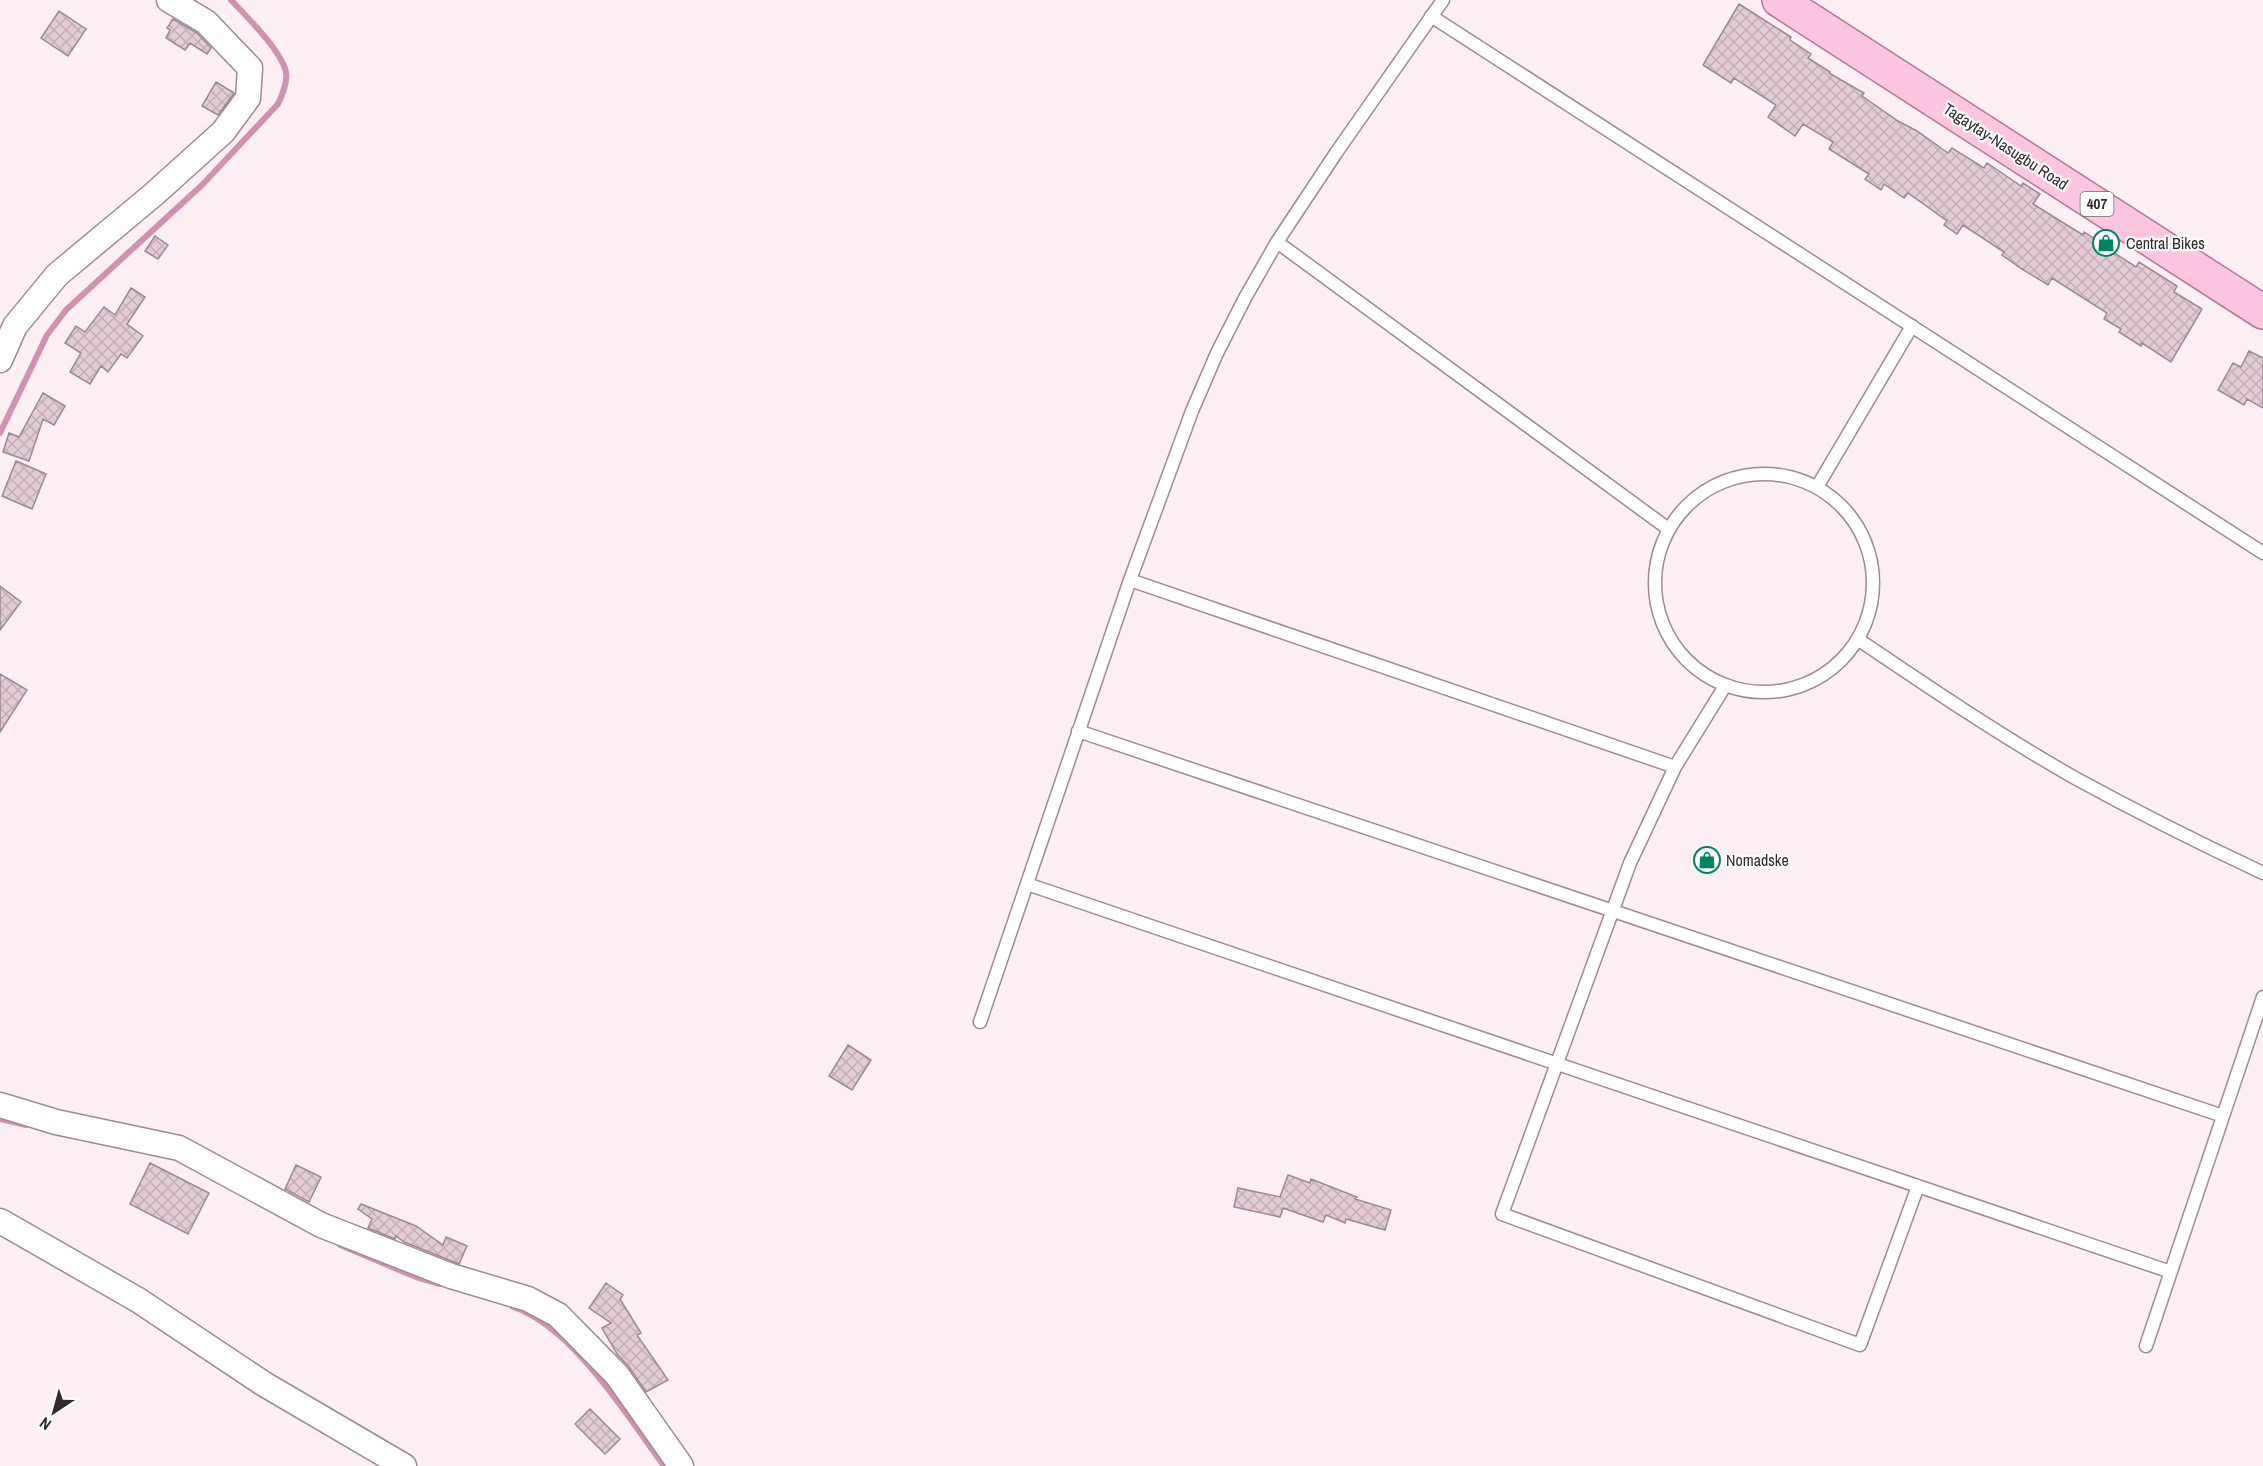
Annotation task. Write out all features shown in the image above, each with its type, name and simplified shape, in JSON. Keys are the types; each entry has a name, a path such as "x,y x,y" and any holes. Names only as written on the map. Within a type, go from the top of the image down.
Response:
{"main road":[{"name":"Tagaytay-Nasugbu Road","path":"1779,0 2263,312"}],"street":[{"path":"0,360 15,326 57,275 153,195 223,132 248,98 250,68 206,22 169,0"},
{"path":"0,1105 56,1122 179,1148 321,1225 451,1276 528,1299 558,1315 617,1375 681,1466"},
{"path":"0,1221 138,1300 264,1384 404,1466"}],"lane":[{"path":"980,1022 1077,731 1196,402 1245,298 1277,242 1443,0"},
{"path":"1431,16 2263,553"},
{"path":"1277,242 1667,528"},
{"path":"1817,487 1912,326"},
{"path":"1750,474 1785,475 1817,487 1845,509 1864,538 1874,572 1872,607 1859,640 1839,664 1815,681 1785,692 1755,693 1725,686 1692,667 1668,638 1655,602 1655,564 1667,528 1689,502 1717,483 1750,474"},
{"path":"1130,580 1675,767"},
{"path":"1859,640 1965,711 2074,777 2187,838 2263,873"},
{"path":"1725,686 1675,767 1651,816 1612,911 1502,1214 1860,1345 1918,1186"},
{"path":"1077,731 2223,1116"},
{"path":"1027,884 2171,1272"},
{"path":"2146,1346 2263,997"}],"building":[{"path":"1739,4 1791,37 1790,40 1811,54 1808,58 1864,93 1862,96 1898,121 1917,131 1948,153 1952,148 1984,168 1987,163 2021,186 2023,183 2040,194 2033,204 2083,235 2084,232 2109,247 2108,249 2136,267 2139,262 2177,286 2174,292 2202,309 2171,362 2142,343 2141,346 2119,332 2121,329 2104,319 2107,313 2052,278 2048,285 2002,255 2004,252 1963,225 1957,234 1944,225 1947,221 1908,193 1904,198 1884,184 1881,190 1865,179 1869,174 1829,149 1833,142 1803,124 1795,136 1768,117 1776,105 1734,78 1731,83 1703,65"},
{"path":"59,11 86,29 68,56 41,38"},
{"path":"173,19 197,33 211,48 207,54 190,43 185,50 166,38 170,30 167,28"},
{"path":"216,82 234,93 218,115 202,106"},
{"path":"155,236 168,245 158,259 145,251"},
{"path":"131,288 145,297 127,324 143,336 127,358 121,354 108,372 101,366 90,384 70,372 81,353 65,343 76,326 85,332 104,307 115,315"},
{"path":"2249,351 2263,358 2263,408 2247,399 2244,405 2218,390 2233,363 2241,367"},
{"path":"43,393 65,406 54,425 43,419 29,461 3,452 9,433 19,437"},
{"path":"16,461 46,474 32,509 2,496"},
{"path":"0,586 21,602 0,630"},
{"path":"0,674 27,690 0,732"},
{"path":"848,1045 871,1060 852,1090 829,1076"},
{"path":"150,1163 209,1193 188,1234 130,1204"},
{"path":"296,1165 321,1177 309,1202 285,1189"},
{"path":"1288,1175 1310,1183 1311,1179 1357,1197 1355,1199 1391,1210 1385,1230 1346,1219 1345,1223 1326,1215 1323,1222 1283,1208 1280,1217 1234,1207 1238,1188 1280,1197"},
{"path":"361,1204 416,1226 443,1245 446,1237 467,1246 459,1264 404,1242 396,1236 395,1239 368,1228 372,1219 358,1209"},
{"path":"606,1283 623,1295 620,1299 641,1333 637,1335 668,1380 646,1392 617,1354 602,1328 611,1323 589,1308"},
{"path":"590,1409 620,1439 605,1454 575,1424"}],"waterway":[{"path":"0,433 47,335 66,310 202,185 278,104 286,80 283,63 262,34 231,0"},
{"path":"0,1119 26,1125"},
{"path":"340,1245 416,1277 440,1284"},
{"path":"513,1307 535,1317 577,1353 616,1399 664,1466"}],"place":[{"name":"Central Bikes","path":"2106,243"},
{"name":"Nomadske","path":"1707,860"}]}
